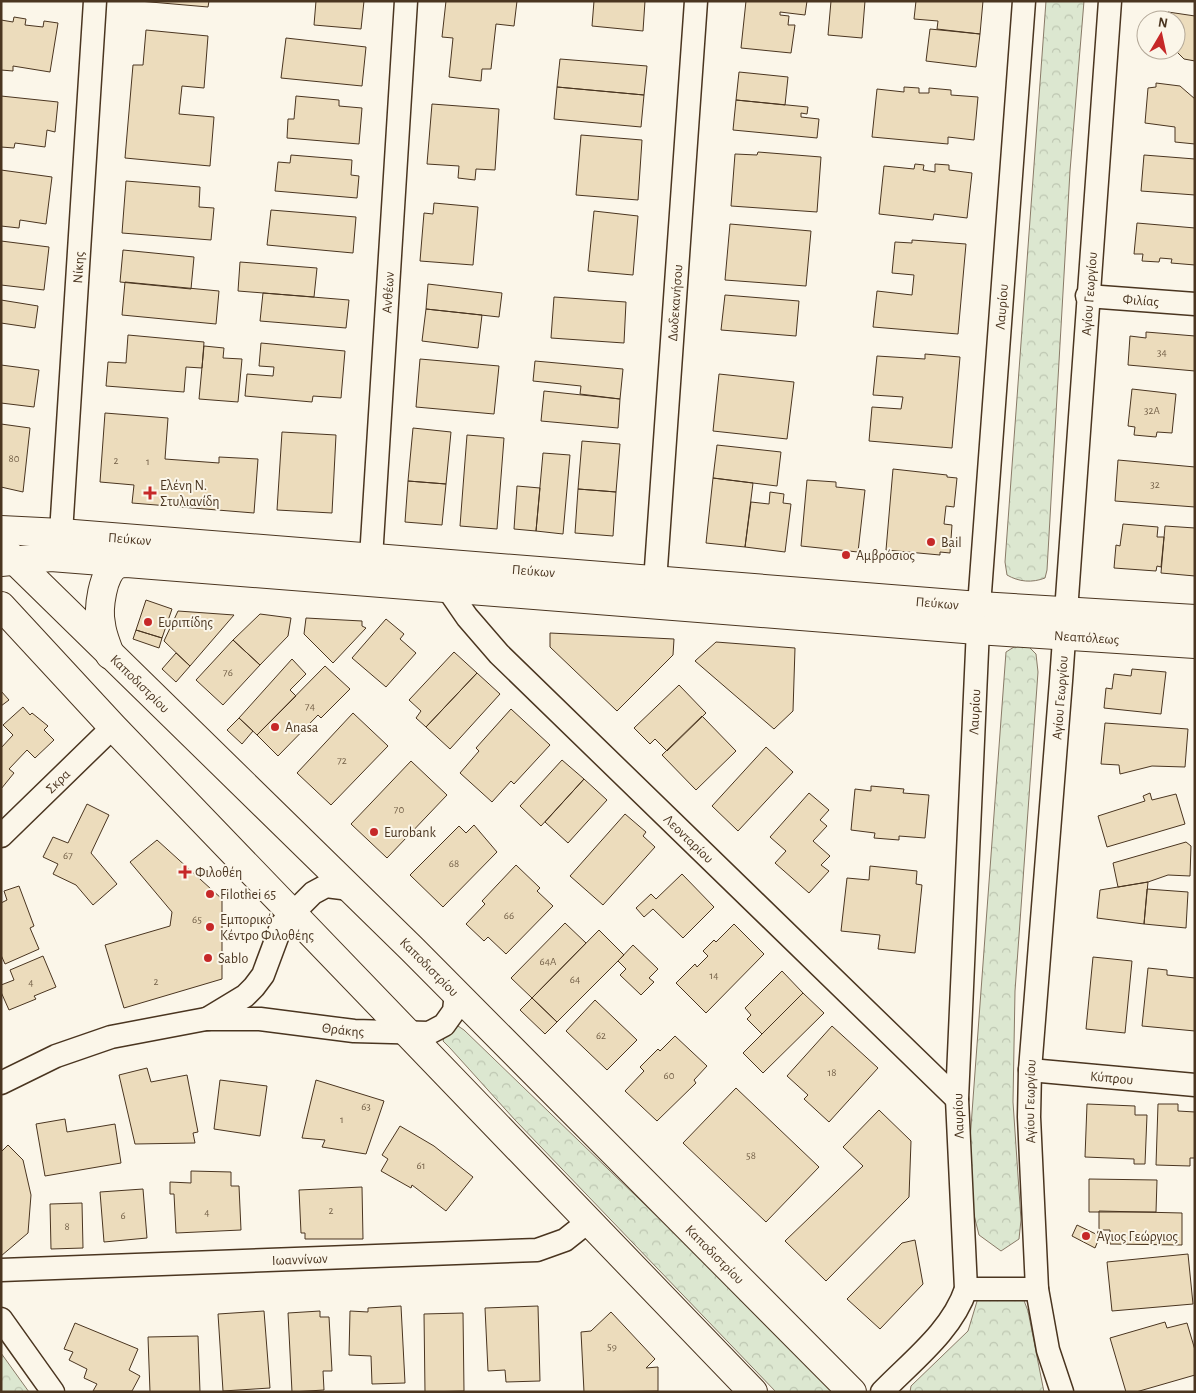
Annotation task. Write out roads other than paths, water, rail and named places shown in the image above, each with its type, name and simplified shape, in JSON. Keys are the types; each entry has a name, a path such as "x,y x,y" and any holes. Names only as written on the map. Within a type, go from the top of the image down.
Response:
{"main road":[{"name":"Πεύκων","path":"1,530 61,532 370,570 978,618"},
{"name":"Πεύκων","path":"6,557 50,557 129,563 370,570"},
{"name":"Καποδιστρίου","path":"6,557 111,656 456,993 852,1392"},
{"path":"111,656 101,624 100,606 103,589 108,573 116,565 129,563"},
{"path":"1,606 113,727 753,1392"},
{"name":"Νεαπόλεως","path":"978,618 1065,624 1195,644"},
{"name":"Νεαπόλεως","path":"1065,624 1195,619"}],"street":[{"name":"Νίκης","path":"61,532 95,1"},
{"name":"Ανθέων","path":"370,570 406,1"},
{"name":"Δωδεκανήσου","path":"655,592 696,1"},
{"name":"Λαυρίου","path":"882,1392 943,1330 958,1308 966,1289 957,1099 978,618 1024,1"},
{"name":"Αγίου Γεωργίου","path":"1062,1392 1048,1350 1037,1289 1029,1117 1030,1070 1065,624 1110,1"},
{"name":"Φιλίας","path":"1088,296 1195,304"},
{"name":"Λεονταρίου","path":"448,576 467,617 499,654 957,1099"},
{"name":"Σκρα","path":"1,836 113,727"},
{"name":"Θράκης","path":"206,1020 245,996 254,987 263,975 282,924 292,913 318,890 326,886 350,889"},
{"name":"Θράκης","path":"1,1082 56,1056 112,1037 206,1020 260,1019 354,1030 410,1034 429,1033 444,1025 454,1011 456,993"},
{"name":"Κύπρου","path":"1030,1070 1195,1085"},
{"name":"Ιωαννίνων","path":"1,1270 537,1250 565,1240 589,1221"},
{"path":"966,1289 1037,1289"},
{"path":"1,1319 53,1392"}],"place":[{"name":"Ελένη Ν. Στυλιανίδη","path":"150,493"},
{"name":"Bail","path":"931,542"},
{"name":"Αμβρόσιος","path":"846,555"},
{"name":"Ευριπίδης","path":"148,622"},
{"name":"Anasa","path":"275,727"},
{"name":"Eurobank","path":"374,832"},
{"name":"Φιλοθέη","path":"185,872"},
{"name":"Filothei 65","path":"210,894"},
{"name":"Εμπορικό Κέντρο Φιλοθέης","path":"210,927"},
{"name":"Sablo","path":"208,958"},
{"name":"Άγιος Γεώργιος","path":"1086,1236"}]}
